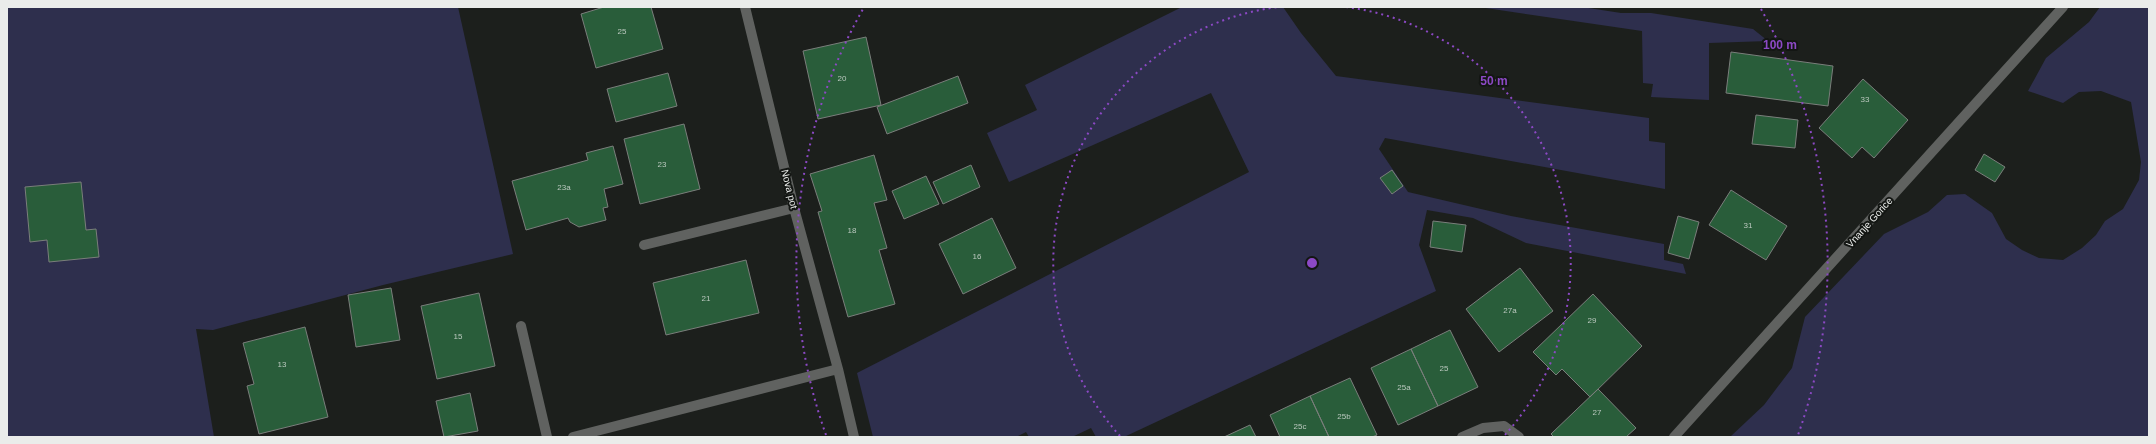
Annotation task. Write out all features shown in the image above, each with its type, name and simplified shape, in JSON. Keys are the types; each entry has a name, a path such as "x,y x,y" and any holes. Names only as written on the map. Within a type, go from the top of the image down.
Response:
{"street":[{"name":"Nova pot","path":"745,7 794,208 838,369 854,437"},
{"name":"Vnanje Gorice","path":"1674,437 2063,7"},
{"path":"644,245 794,208"},
{"path":"521,326 547,437"},
{"path":"573,437 838,369"},
{"path":"1462,437 1483,428 1504,426 1519,437"}],"shaded area":[{"path":"7,7 458,7 513,254 383,285 213,330 196,329 214,437 7,437"},
{"path":"1182,7 1283,7 1301,33 1336,76 1649,118 1649,141 1665,143 1665,189 1385,138 1379,149 1408,192 1511,216 1664,244 1664,260 1683,264 1686,274 1526,243 1473,218 1427,210 1419,245 1436,291 1124,437 1096,437 1091,428 1072,437 1029,437 1026,432 1016,437 873,437 857,373 1249,172 1211,93 1009,182 987,133 1037,110 1025,85"},
{"path":"1479,7 1582,7 1621,13 1651,13 1753,29 1768,41 1709,43 1709,100 1651,97 1653,84 1643,83 1642,31"},
{"path":"2100,7 2149,7 2149,437 1730,437 1764,405 1792,368 1805,317 1884,234 1928,212 1947,195 1965,194 1992,213 2006,239 2022,250 2039,258 2063,260 2082,248 2096,235 2105,221 2123,209 2139,180 2141,162 2131,102 2101,91 2079,92 2063,103 2028,91 2046,58 2089,22"}],"building":[{"path":"604,7 651,7 663,49 596,68 581,14"},
{"path":"866,37 881,105 818,119 803,51"},
{"path":"1731,52 1833,66 1828,106 1726,93"},
{"path":"668,73 677,106 616,122 607,89"},
{"path":"958,76 968,103 887,134 877,107"},
{"path":"1863,79 1908,120 1874,158 1862,147 1852,158 1819,128"},
{"path":"1756,115 1798,120 1795,148 1752,144"},
{"path":"684,124 700,189 640,204 624,139"},
{"path":"613,146 623,184 604,189 608,207 603,208 606,220 579,227 570,222 568,218 526,230 512,181 588,160 586,153"},
{"path":"1984,154 2005,167 1995,182 1975,170"},
{"path":"874,155 887,200 874,203 887,248 879,250 895,304 848,317 818,212 822,211 810,174"},
{"path":"971,165 980,187 943,204 933,182"},
{"path":"1392,170 1403,186 1392,194 1380,178"},
{"path":"926,176 939,204 904,219 892,191"},
{"path":"81,182 86,230 96,229 99,257 49,262 47,240 30,242 25,187"},
{"path":"1731,190 1787,226 1766,260 1709,225"},
{"path":"1678,216 1699,222 1689,259 1668,253"},
{"path":"992,218 1016,268 963,294 939,244"},
{"path":"1433,221 1466,225 1462,252 1430,247"},
{"path":"746,260 759,313 666,335 653,283"},
{"path":"1520,268 1553,311 1499,352 1466,309"},
{"path":"391,288 400,340 356,347 348,295"},
{"path":"479,293 495,366 437,379 421,306"},
{"path":"1593,294 1642,346 1590,397 1562,369 1556,375 1533,352"},
{"path":"305,327 328,417 259,434 247,386 254,384 243,343"},
{"path":"1450,330 1478,387 1438,406 1411,349"},
{"path":"1411,349 1438,406 1398,425 1371,368"},
{"path":"1350,378 1377,435 1372,437 1329,437 1310,396"},
{"path":"1598,389 1636,428 1626,437 1554,437 1551,434"},
{"path":"470,393 478,431 444,437 436,401"},
{"path":"1310,396 1329,437 1280,437 1270,415"},
{"path":"1250,425 1256,437 1224,437"}]}
